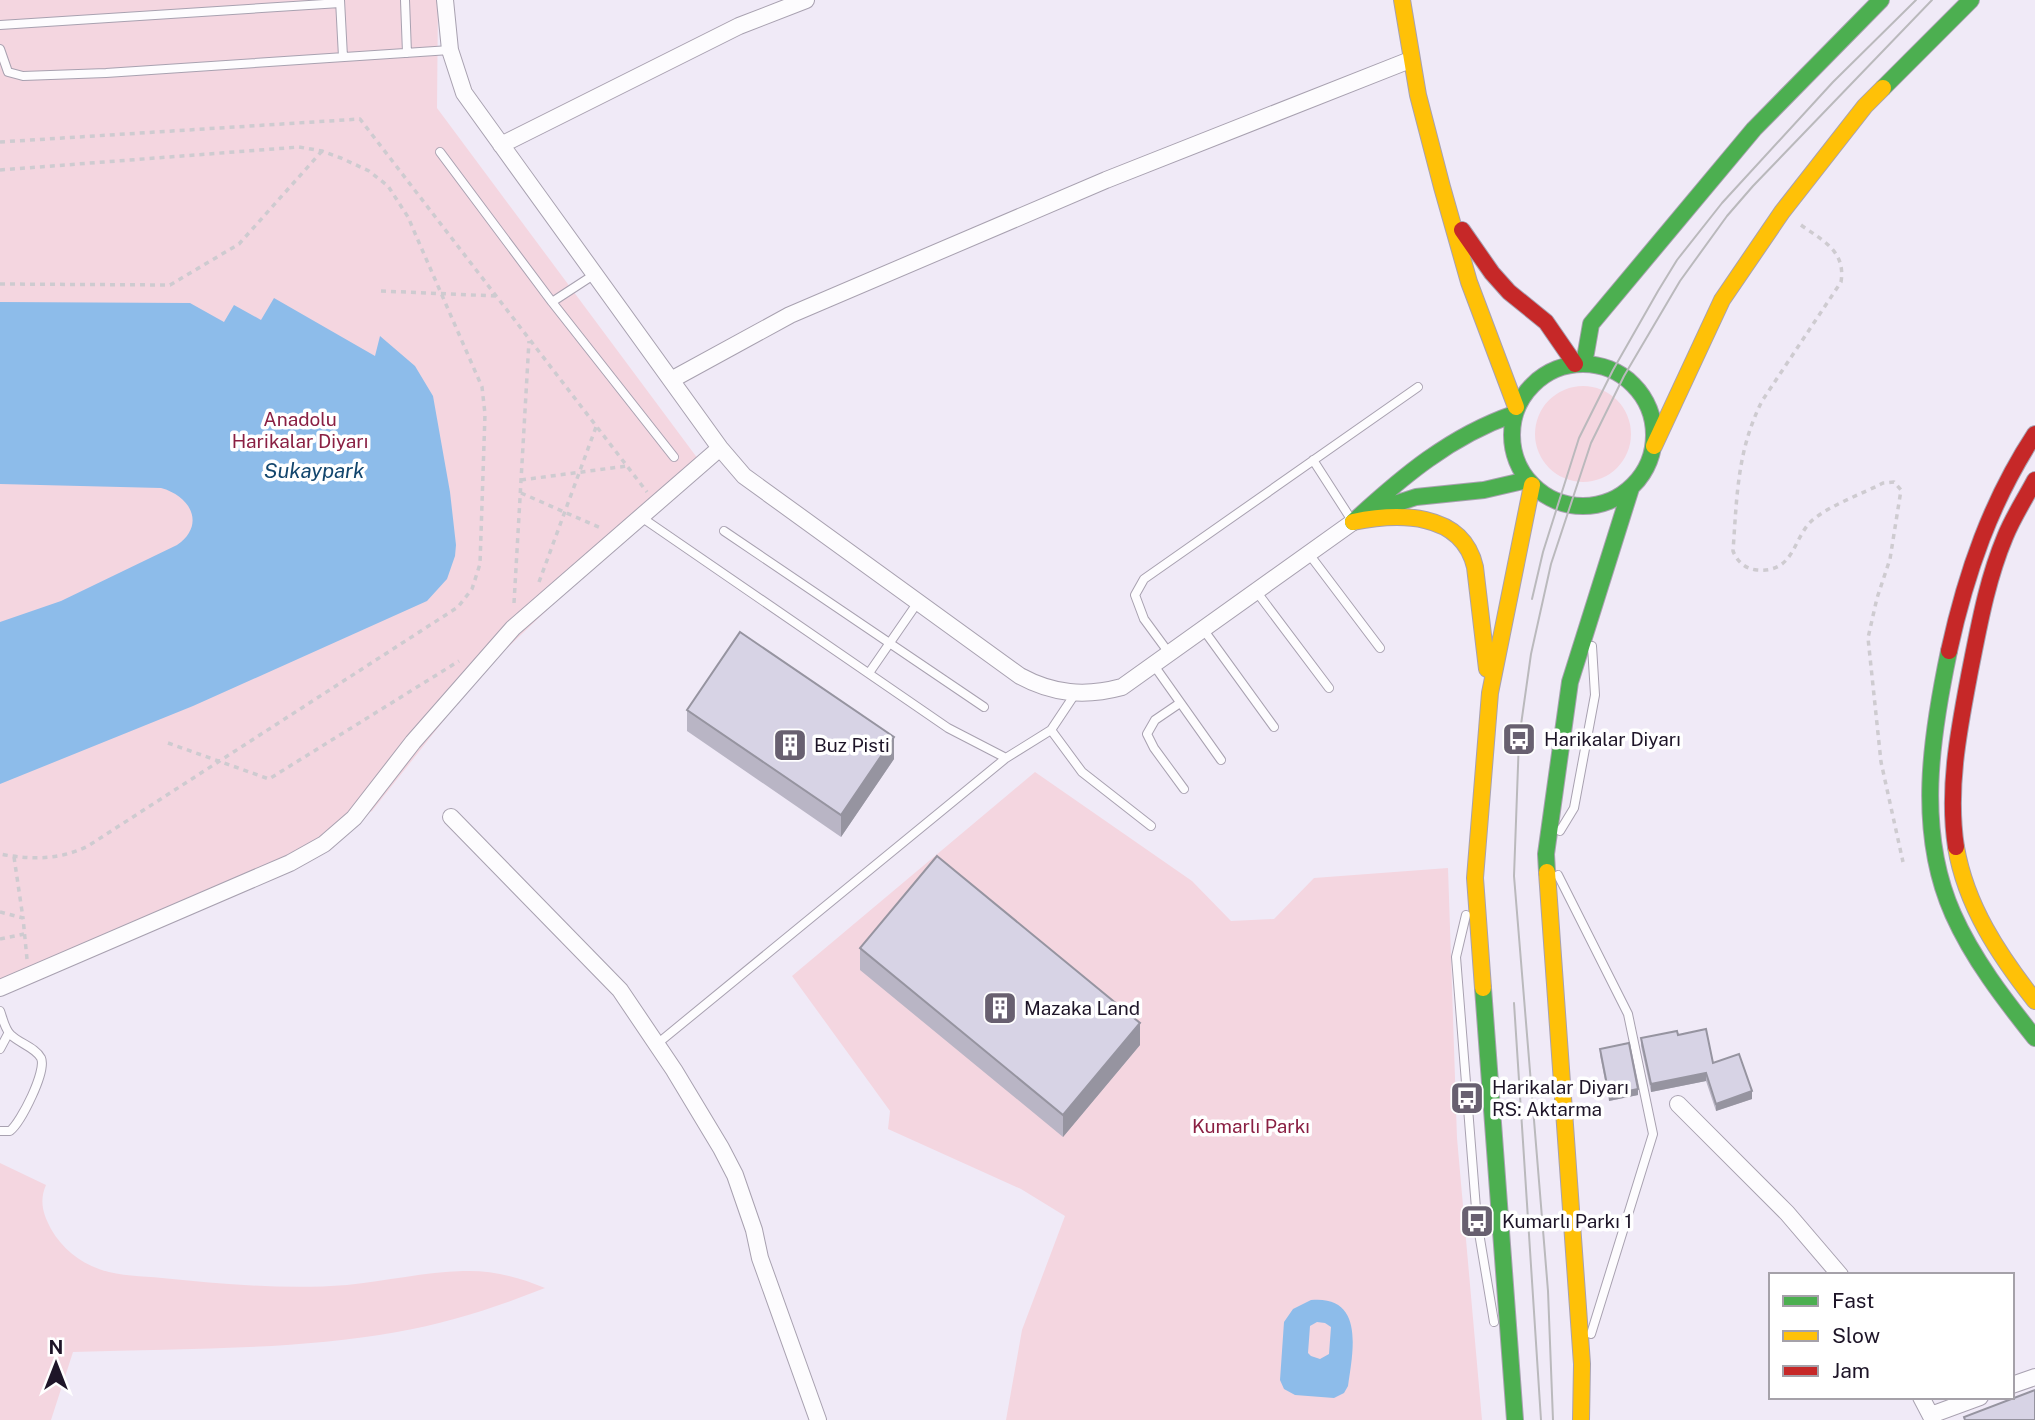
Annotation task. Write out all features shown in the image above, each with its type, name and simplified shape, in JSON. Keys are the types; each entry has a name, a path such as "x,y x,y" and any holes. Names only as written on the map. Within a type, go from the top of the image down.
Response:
{"main road":[{"path":"1402,0 1423,126 1469,282 1515,411"},
{"path":"1579,364 1591,324 1754,130 1881,0"},
{"path":"1654,446 1653,418 1640,392 1624,376 1613,370 1579,364 1553,370 1535,381 1515,411 1511,439 1514,454 1529,482 1559,503 1583,506 1609,502 1631,488 1642,476 1649,462 1722,300 1782,212 1865,106 1971,0"},
{"path":"1442,187 1477,254 1509,292 1546,322 1579,364"},
{"path":"1353,522 1380,497 1438,453 1489,421 1515,411"},
{"path":"2035,434 2000,495 1965,581 1944,674 1933,741 1929,792 1931,833 1945,895 1976,957 2035,1038"},
{"path":"2035,480 2005,536 1982,609 1960,723 1953,777 1954,829 1966,886 1984,927 2035,1001"},
{"path":"1353,522 1394,503 1416,497 1485,490 1529,482"},
{"path":"1515,1420 1475,878 1490,693 1529,482"},
{"path":"1581,1420 1582,1364 1546,853 1570,682 1631,488"},
{"path":"1353,522 1391,516 1424,519 1448,528 1465,543 1474,561 1490,693"}],"street":[{"path":"445,0 450,50 464,93 720,448 744,476 1020,676 1046,688 1075,694 1122,687 1353,522"},
{"path":"501,145 739,26 806,0"},
{"path":"671,380 790,315 1106,180 1410,60"},
{"path":"0,988 290,863 324,844 354,818 413,742 513,628 720,448"},
{"path":"450,817 620,990 716,1139 735,1175 754,1230 760,1258 818,1420"},
{"path":"1678,1104 1787,1213 1838,1273"},
{"path":"2014,1384 2035,1377"},
{"path":"1922,1399 1932,1418 1975,1399"}],"lane":[{"path":"405,0 407,53"},
{"path":"0,25 340,1 343,57"},
{"path":"0,49 8,72 23,76 450,50"},
{"path":"440,152 552,302 674,457"},
{"path":"552,302 594,274"},
{"path":"1169,653 1144,619 1135,594 1144,579 1418,387"},
{"path":"1313,460 1353,522"},
{"path":"640,517 948,728 1006,758"},
{"path":"724,531 984,707"},
{"path":"1309,554 1380,648"},
{"path":"1256,591 1329,688"},
{"path":"869,673 918,602"},
{"path":"1582,1364 1653,1134 1628,1013 1546,853 1574,808 1593,708 1595,695 1591,616"},
{"path":"1203,629 1274,727"},
{"path":"1153,664 1221,760"},
{"path":"657,1044 1006,758 1051,730 1075,694"},
{"path":"1180,703 1155,720 1147,734 1184,789"},
{"path":"1051,730 1082,772 1151,826"},
{"path":"1475,878 1456,957 1477,1221 1495,1326"},
{"path":"0,1011 8,1034 40,1055 43,1062 37,1083 18,1125 10,1131 0,1131"},
{"path":"0,1049 8,1034"},
{"path":"1499,1339 1513,1388"}],"path":[{"path":"0,142 360,119 656,504"},
{"path":"0,170 287,147 321,151 369,171 388,187 408,217 482,387 485,402 480,564 466,599 449,615 78,851 51,858 0,854"},
{"path":"0,284 170,285 239,244 321,151"},
{"path":"1782,212 1835,250 1840,258 1842,275 1838,288 1752,420 1740,463 1733,551 1740,563 1753,570 1777,567 1791,556 1805,528 1814,519 1884,483 1894,482 1901,490 1890,559 1868,638 1881,762 1903,862"},
{"path":"381,291 496,296"},
{"path":"513,628 529,339"},
{"path":"527,615 596,427"},
{"path":"521,480 627,466"},
{"path":"520,493 619,535"},
{"path":"169,743 269,779 466,656"},
{"path":"14,857 28,975"},
{"path":"0,912 23,918"},
{"path":"0,939 24,934"}],"green space":[{"name":"Anadolu Harikalar Diyarı","path":"0,0 438,0 437,108 701,463 482,672 372,811 132,935 0,991"},
{"path":"1574,386 1592,386 1610,394 1623,407 1631,425 1628,453 1610,474 1592,482 1574,482 1556,474 1543,461 1535,443 1535,425 1543,407 1556,394"},
{"name":"Kumarlı Parkı","path":"1035,772 1192,881 1231,921 1274,919 1314,878 1448,868 1457,1138 1482,1420 1006,1420 1022,1330 1065,1216 1021,1189 888,1129 890,1111 792,976"},
{"path":"0,1163 46,1185 42,1202 44,1213 60,1242 85,1262 114,1273 231,1284 301,1287 347,1285 434,1273 474,1271 505,1275 545,1288 454,1319 357,1338 236,1348 73,1352 51,1420 0,1420"}],"water":[{"name":"Sukaypark","path":"274,298 375,356 380,336 415,366 433,396 450,492 456,545 447,579 427,601 193,706 0,784 0,622 61,601 177,545 186,537 193,520 187,504 180,497 161,488 0,484 0,302 190,303 224,322 234,305 261,320"},
{"path":"1311,1300 1328,1301 1340,1306 1348,1316 1353,1342 1348,1386 1344,1393 1334,1398 1295,1395 1284,1389 1280,1380 1284,1322 1293,1309","holes":["1317,1322 1331,1327 1329,1354 1320,1359 1308,1353 1310,1326"]}],"building":[{"name":"Buz Pisti","path":"740,632 894,737 841,815 687,710"},
{"name":"Mazaka Land","path":"937,856 1140,1023 1063,1115 860,948"},
{"path":"1706,1029 1713,1063 1739,1054 1752,1091 1716,1104 1706,1073 1651,1084 1641,1038 1677,1031 1678,1035"},
{"path":"1629,1043 1638,1089 1609,1095 1600,1049"},
{"path":"2035,1390 2035,1420 1965,1420 1964,1417"}],"tram line":[{"path":"1532,599 1543,552 1579,438 1613,370 1677,260 1722,203 1833,82 1916,0"},
{"path":"1553,1420 1548,1291 1514,876 1519,739 1531,654 1551,564 1591,443 1624,376 1680,281 1727,216 1753,186 1932,0"},
{"path":"1514,1003 1541,1420"}],"traffic: fast":[{"path":"1584,364 1591,324 1754,129 1881,0"},
{"path":"1883,88 1971,0"},
{"path":"1583,364 1610,369 1634,384 1649,408 1654,435 1649,462 1634,486 1610,501 1583,506 1556,501 1532,486 1517,462 1512,435 1517,408 1532,384 1556,369 1583,364"},
{"path":"1353,522 1428,459 1469,434 1514,414"},
{"path":"1379,509 1416,497 1484,490 1527,480"},
{"path":"1547,872 1546,854 1570,682 1631,488"},
{"path":"1949,651 1937,717 1930,784 1934,850 1941,882 1970,947 2035,1038"},
{"path":"1483,988 1515,1420"}],"traffic: slow":[{"path":"1402,0 1418,95 1442,187"},
{"path":"1654,446 1722,300 1782,212 1865,106 1883,88"},
{"path":"1442,187 1469,282 1516,407"},
{"path":"1483,988 1475,878 1490,693 1532,485"},
{"path":"1353,522 1389,517 1426,520 1457,535 1468,549 1475,567 1487,669"},
{"path":"1956,847 1976,910 1997,948 2035,1001"},
{"path":"1547,872 1582,1364 1581,1420"}],"traffic: jam":[{"path":"1462,230 1509,292 1546,322 1575,364"},
{"path":"1949,651 1963,594 1982,538 2005,485 2035,434"},
{"path":"1956,847 1953,803 1956,759 1980,620 2005,537 2035,480"}],"place":[{"name":"Harikalar Diyarı","path":"1519,739"},
{"name":"Buz Pisti","path":"790,745"},
{"name":"Mazaka Land","path":"1000,1008"},
{"name":"Harikalar Diyarı RS: Aktarma","path":"1467,1098"},
{"name":"Kumarlı Parkı 1","path":"1477,1221"}]}
